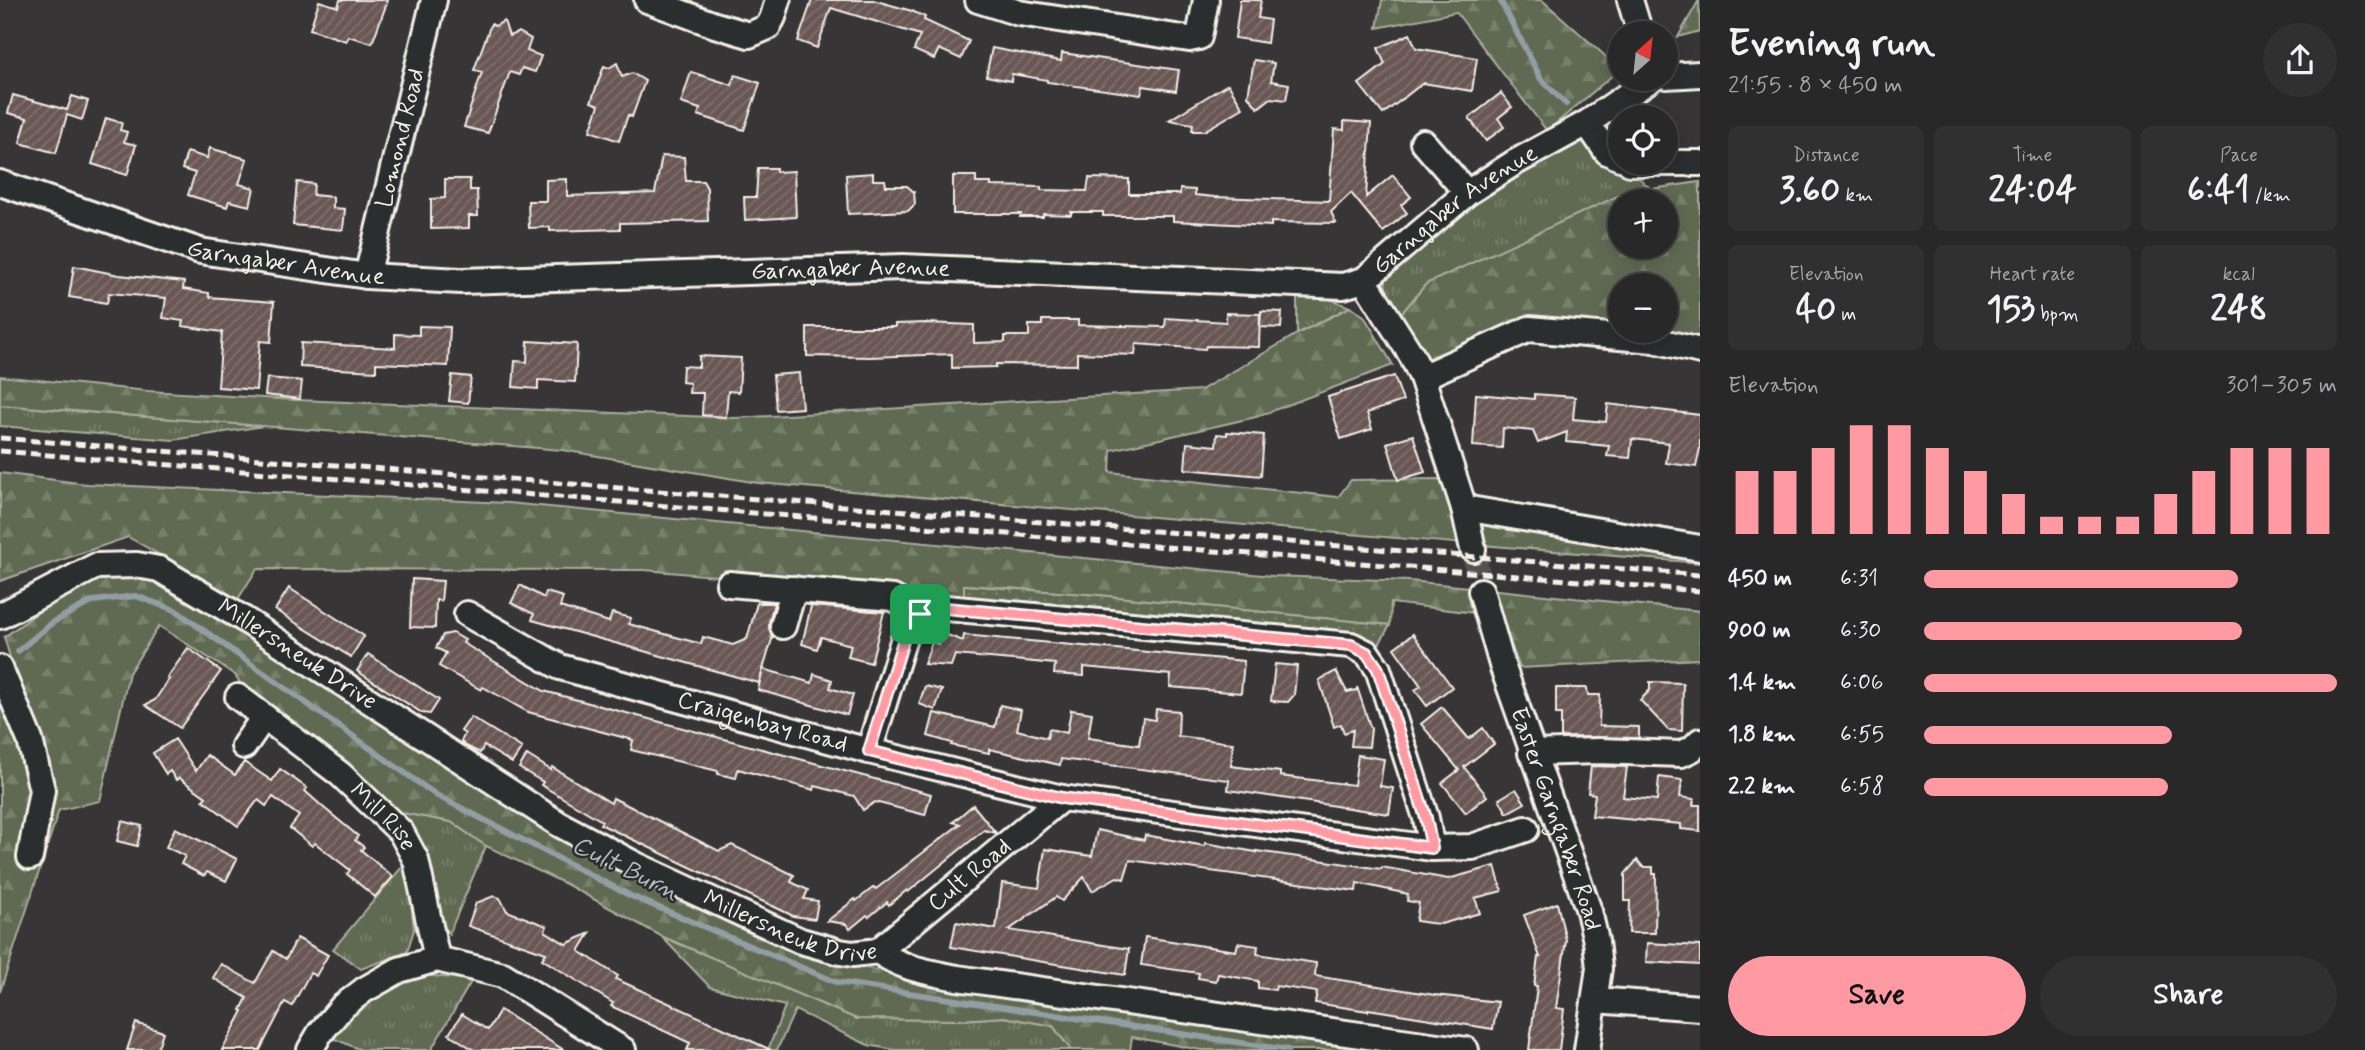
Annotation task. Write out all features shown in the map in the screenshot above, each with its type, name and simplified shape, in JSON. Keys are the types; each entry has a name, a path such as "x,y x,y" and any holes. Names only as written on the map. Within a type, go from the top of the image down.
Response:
{"street":[{"name":"Lomond Road","path":"367,276 434,0"},
{"path":"647,0 749,35 763,31 773,17 778,0"},
{"path":"978,0 1019,13 1189,39 1199,37 1206,0"},
{"path":"1630,0 1636,21"},
{"path":"1678,75 1700,74"},
{"name":"Garngaber Avenue","path":"0,183 200,251 367,276 461,281 903,267 1343,286 1364,280 1467,193 1514,163 1587,123 1634,91"},
{"path":"1587,123 1608,152"},
{"path":"1422,138 1467,193"},
{"path":"1678,163 1700,163"},
{"path":"1364,280 1412,356 1422,377 1464,508 1473,549"},
{"path":"1422,377 1529,329 1654,340 1700,351"},
{"path":"1464,508 1700,548"},
{"name":"Millersneuk Drive","path":"0,616 96,566 137,565 159,569 242,618 559,824 636,865 801,942 853,954 878,951 891,961 908,968 957,978 1466,1050"},
{"path":"729,584 893,598 920,614"},
{"path":"783,626 794,589"},
{"name":"Easter Garngaber Road","path":"1481,591 1502,665 1589,911 1596,941 1599,968 1587,1050"},
{"path":"869,751 905,635 911,622 934,607 1351,645 1367,653 1378,669 1426,818 1432,848"},
{"name":"Craigenbay Road","path":"467,614 560,667 869,751 1062,798 1432,848 1472,847 1526,829"},
{"path":"0,668 30,740 42,790 30,857"},
{"name":"Mill Rise","path":"238,697 340,774 401,832 416,860 437,959"},
{"path":"244,747 264,717"},
{"path":"1531,753 1611,751 1681,754 1700,741"},
{"name":"Cult Road","path":"878,951 1062,798"},
{"path":"310,1050 320,1033 342,1007 364,990 399,971 437,959 503,975 624,1050"},
{"path":"1595,1000 1700,1008"}],"green space":[{"path":"1382,0 1542,0 1608,58 1608,79 1547,131 1456,12 1377,28"},
{"path":"1699,0 1700,31 1678,37"},
{"path":"1591,133 1608,149 1608,175 1636,175 1651,189 1608,189 1608,201 1426,284 1401,314 1386,287 1389,268 1470,197"},
{"path":"1700,182 1700,340 1678,334 1678,273 1608,273 1608,326 1525,322 1431,362 1401,314 1426,284 1608,201 1608,259 1678,259 1678,189 1651,189"},
{"path":"1297,296 1325,297 1350,307 1297,334"},
{"path":"1350,307 1364,316 1393,365 1256,417 1111,450 1110,472 1338,497 1351,480 1440,479 1449,507 1456,509 1465,544 758,483 562,450 0,405 0,376 148,391 298,400 736,418 1201,390 1297,334"},
{"path":"0,405 264,426 173,440 0,426"},
{"path":"0,473 87,484 508,503 1273,576 1410,581 1700,611 1700,659 1520,668 1500,616 1391,603 1390,625 1098,595 965,585 964,597 930,595 920,599 906,592 644,570 257,569 238,599 128,537 0,581"},
{"path":"1471,512 1700,552 1700,563 1481,545"},
{"path":"146,575 235,628 412,741 839,964 1404,1050 1201,1050 1132,1037 1130,1050 1071,1050 1053,1026 1004,1017 961,1020 857,1019 661,936 566,884 486,846 451,822 398,812 345,761 244,689 235,675 159,626 129,673 100,801 59,810 0,992 0,695 19,688 4,637 44,608 100,577"},
{"path":"964,585 1098,595 1390,625 1378,646 1355,632 964,597"},
{"path":"398,812 451,822 486,846 449,934 441,922 426,852"},
{"path":"407,861 414,930 407,952 361,969 333,949"},
{"path":"661,936 857,1019 961,1020 1004,1017 1053,1026 1071,1050 895,1050 868,1045 795,1010 777,1050 768,1050 785,1006 710,987"},
{"path":"423,975 472,980 431,1050 361,1050 330,1037 368,996"}],"building":[{"path":"340,0 388,0 372,43 348,36 346,41 310,29 319,1 338,7"},
{"path":"812,0 873,0 912,11 925,17 924,20 969,41 961,59 939,49 934,59 914,50 920,35 831,8 817,48 798,41"},
{"path":"1240,0 1261,0 1258,18 1270,20 1267,43 1235,38"},
{"path":"504,21 509,36 519,32 531,39 527,51 541,56 535,72 522,68 519,75 510,72 488,133 464,127 482,72 474,70 491,24 495,26"},
{"path":"1410,34 1416,48 1477,58 1472,91 1423,83 1383,114 1359,84 1385,64 1378,48"},
{"path":"992,48 1061,61 1062,53 1179,70 1176,91 1143,86 1141,95 1047,82 1012,74 1011,81 986,76"},
{"path":"1254,60 1274,63 1271,81 1289,84 1286,100 1271,98 1258,108 1248,96"},
{"path":"617,63 622,77 632,73 645,81 632,117 628,115 619,141 590,131 599,105 591,102 604,66 609,68"},
{"path":"691,72 732,85 735,75 760,83 744,130 698,115 700,109 681,103"},
{"path":"1228,84 1243,108 1204,131 1192,131 1193,124 1169,120"},
{"path":"1501,93 1512,107 1498,118 1504,127 1486,141 1469,118"},
{"path":"13,95 67,110 72,96 88,101 82,120 67,115 56,153 20,143 27,118 8,113"},
{"path":"106,118 122,123 120,130 127,132 124,142 136,145 127,175 92,164"},
{"path":"1344,121 1371,123 1366,197 1393,175 1411,197 1401,205 1407,213 1383,232 1351,193 1331,212 1336,223 1271,222 1271,226 1173,221 1173,216 1103,216 1103,212 1043,214 1043,217 1020,217 1021,214 953,214 953,176 976,176 976,183 991,183 991,186 1087,191 1089,178 1129,179 1129,194 1180,194 1180,189 1195,190 1195,195 1215,197 1329,201 1334,129 1344,130"},
{"path":"210,148 247,159 239,184 254,188 250,206 229,201 227,207 188,195 195,173 182,169 187,152 207,158"},
{"path":"662,156 684,157 686,181 703,181 707,188 708,221 620,223 620,229 550,231 550,227 529,228 528,201 546,201 546,180 567,179 567,196 655,193"},
{"path":"758,168 776,168 776,172 794,171 796,217 745,220 744,197 756,197"},
{"path":"873,173 873,180 885,180 886,186 907,186 914,192 915,204 908,211 848,214 846,175"},
{"path":"445,179 470,179 470,190 477,190 478,216 469,216 469,228 431,229 431,199 445,198"},
{"path":"297,182 314,184 313,195 333,197 333,208 345,209 343,230 293,225"},
{"path":"74,266 119,275 184,282 183,289 209,293 209,297 274,302 271,342 260,341 256,390 218,387 222,332 182,326 183,321 163,318 166,298 109,293 107,303 69,297"},
{"path":"1261,311 1282,312 1281,328 1260,327"},
{"path":"1226,313 1260,314 1259,347 1206,346 1205,349 1136,344 1135,355 1077,353 1077,365 996,364 996,367 952,368 952,354 807,356 807,327 895,327 895,324 926,323 974,325 974,343 1005,342 1005,336 1029,336 1029,325 1042,325 1042,320 1078,320 1078,325 1165,327 1166,318 1226,322"},
{"path":"419,326 450,327 448,366 376,363 376,371 300,367 301,343 395,348 395,334 419,335"},
{"path":"528,341 577,344 575,382 538,380 538,389 513,387 515,361 527,362"},
{"path":"699,356 741,358 739,392 728,391 726,417 702,415 703,393 689,393 690,383 682,382 683,366 699,367"},
{"path":"799,373 802,408 776,410 773,375"},
{"path":"452,375 471,377 468,403 449,401"},
{"path":"1394,376 1403,401 1367,413 1372,429 1341,439 1328,397"},
{"path":"267,378 302,381 300,399 265,395"},
{"path":"1476,394 1534,399 1534,394 1575,397 1573,419 1606,422 1608,404 1700,415 1700,448 1696,467 1666,463 1669,443 1632,439 1630,458 1607,456 1609,446 1566,442 1567,432 1538,443 1533,431 1503,428 1502,448 1473,446"},
{"path":"1227,432 1264,435 1261,476 1185,469 1187,443 1216,446 1217,434 1227,435"},
{"path":"1413,435 1425,472 1398,480 1387,443"},
{"path":"412,579 443,581 441,601 436,600 435,628 410,627"},
{"path":"520,585 544,598 546,592 563,597 560,607 609,622 612,613 631,618 629,624 701,644 703,637 733,645 747,639 757,603 774,603 769,622 772,639 759,683 532,620 534,614 511,603"},
{"path":"289,588 364,636 351,657 275,610"},
{"path":"811,606 884,612 871,663 848,657 851,645 821,637 817,649 802,644"},
{"path":"453,633 465,640 463,643 544,691 931,794 925,815 875,802 863,810 854,796 815,786 814,790 738,769 736,778 718,774 718,771 631,750 633,740 528,712 439,666 446,653 436,648 443,635"},
{"path":"942,633 963,641 964,635 1244,661 1241,693 1170,687 1171,675 1084,667 1084,676 1054,674 1055,664 1024,661 955,655 951,666 924,664 932,642 938,644"},
{"path":"1413,634 1452,687 1427,706 1415,690 1421,686 1394,648"},
{"path":"188,648 221,671 180,728 145,705 155,700"},
{"path":"368,654 439,700 430,714 422,713 357,671"},
{"path":"1275,664 1297,666 1294,695 1288,702 1271,701"},
{"path":"763,669 812,683 814,674 832,680 830,688 853,695 847,715 758,690"},
{"path":"1336,671 1347,692 1357,690 1357,687 1371,729 1369,747 1351,746 1353,730 1344,733 1341,724 1334,727 1319,680"},
{"path":"1650,682 1683,683 1682,731 1668,730 1640,700 1650,690"},
{"path":"925,686 942,690 935,710 919,704"},
{"path":"1556,688 1587,688 1588,695 1600,695 1599,726 1639,727 1639,738 1561,737 1561,714 1556,714"},
{"path":"1000,705 1021,710 1017,730 1047,738 1049,729 1067,733 1071,710 1092,713 1088,738 1139,745 1143,718 1155,720 1156,709 1179,711 1178,736 1233,743 1231,766 1280,772 1280,776 1354,785 1358,755 1384,759 1380,786 1393,788 1389,814 1228,790 1229,780 1061,759 1060,765 989,749 989,753 951,745 952,743 928,736 934,713 995,727"},
{"path":"1442,707 1469,739 1483,728 1494,744 1464,767 1487,796 1466,813 1442,783 1459,770 1421,724"},
{"path":"471,717 522,748 512,763 484,746 480,753 464,745 461,741 465,734 461,731"},
{"path":"175,739 196,771 207,755 235,775 244,762 272,781 280,769 307,788 305,791 358,836 355,840 364,847 361,850 393,877 375,897 347,874 350,870 315,843 312,846 290,828 299,816 273,797 266,806 258,800 238,826 203,800 206,797 179,778 176,780 170,771 166,774 153,753"},
{"path":"527,755 611,803 613,798 719,851 732,845 794,875 791,882 808,890 804,899 818,901 815,919 793,916 600,824 602,821 541,785 543,782 519,768"},
{"path":"1591,766 1627,767 1623,797 1657,800 1659,777 1682,780 1680,797 1694,799 1693,805 1700,805 1700,831 1681,829 1681,824 1592,816 1595,794 1588,793"},
{"path":"1516,789 1525,803 1507,813 1499,799"},
{"path":"973,805 996,833 984,830 908,892 907,890 889,905 887,902 850,929 846,924 827,921 855,899 856,901 874,887 876,889 960,824 953,822"},
{"path":"122,821 142,826 137,846 117,841"},
{"path":"175,828 237,859 226,881 207,872 204,876 181,864 185,856 166,847"},
{"path":"1097,830 1144,840 1145,835 1205,846 1205,843 1381,869 1382,867 1448,879 1495,866 1502,891 1475,898 1480,913 1441,924 1416,921 1419,903 1407,901 1408,894 1357,883 1356,891 1130,860 1124,879 1117,877 1092,891 1084,877 1062,901 1056,897 1009,930 1129,949 1125,975 951,947 956,922 996,929 1002,883 1039,888 1045,849 1092,856"},
{"path":"1637,860 1643,867 1653,867 1653,874 1656,874 1655,933 1629,933 1630,901 1625,901 1625,874"},
{"path":"494,896 500,898 507,911 547,926 545,931 566,944 590,933 579,951 618,976 616,979 771,1050 687,1050 690,1043 611,1006 613,1003 542,959 546,953 468,926 476,903"},
{"path":"1557,903 1566,940 1556,1008 1564,1009 1559,1050 1529,1050 1537,986 1534,986 1540,957 1524,915"},
{"path":"1145,937 1236,951 1238,943 1258,946 1257,954 1316,963 1315,976 1498,1002 1493,1029 1315,1003 1317,992 1276,986 1275,990 1258,988 1258,981 1218,974 1216,981 1198,978 1199,973 1141,965"},
{"path":"297,938 328,955 316,976 310,973 292,1006 285,1002 260,1050 222,1050 247,998 213,978 221,964 255,983 273,951 286,959"},
{"path":"1647,943 1700,946 1700,965 1646,962"},
{"path":"500,1010 564,1050 474,1050 449,1034 462,1014 488,1030"},
{"path":"136,1023 163,1032 157,1050 127,1050"}],"waterway":[{"path":"1500,0 1541,79 1566,104"},
{"name":"Cult Burn","path":"18,651 53,622 93,601 136,596 175,610 436,795 631,896 836,982 1288,1050"}],"tunnel":[{"path":"1473,549 1481,591"}],"railway":[{"path":"0,438 1700,575"},
{"path":"0,451 1700,591"}],"route":[{"path":"934,607 1351,645 1367,653 1378,669 1426,818 1432,848 1062,798 869,751 905,635 911,622 920,614 934,607"}]}
